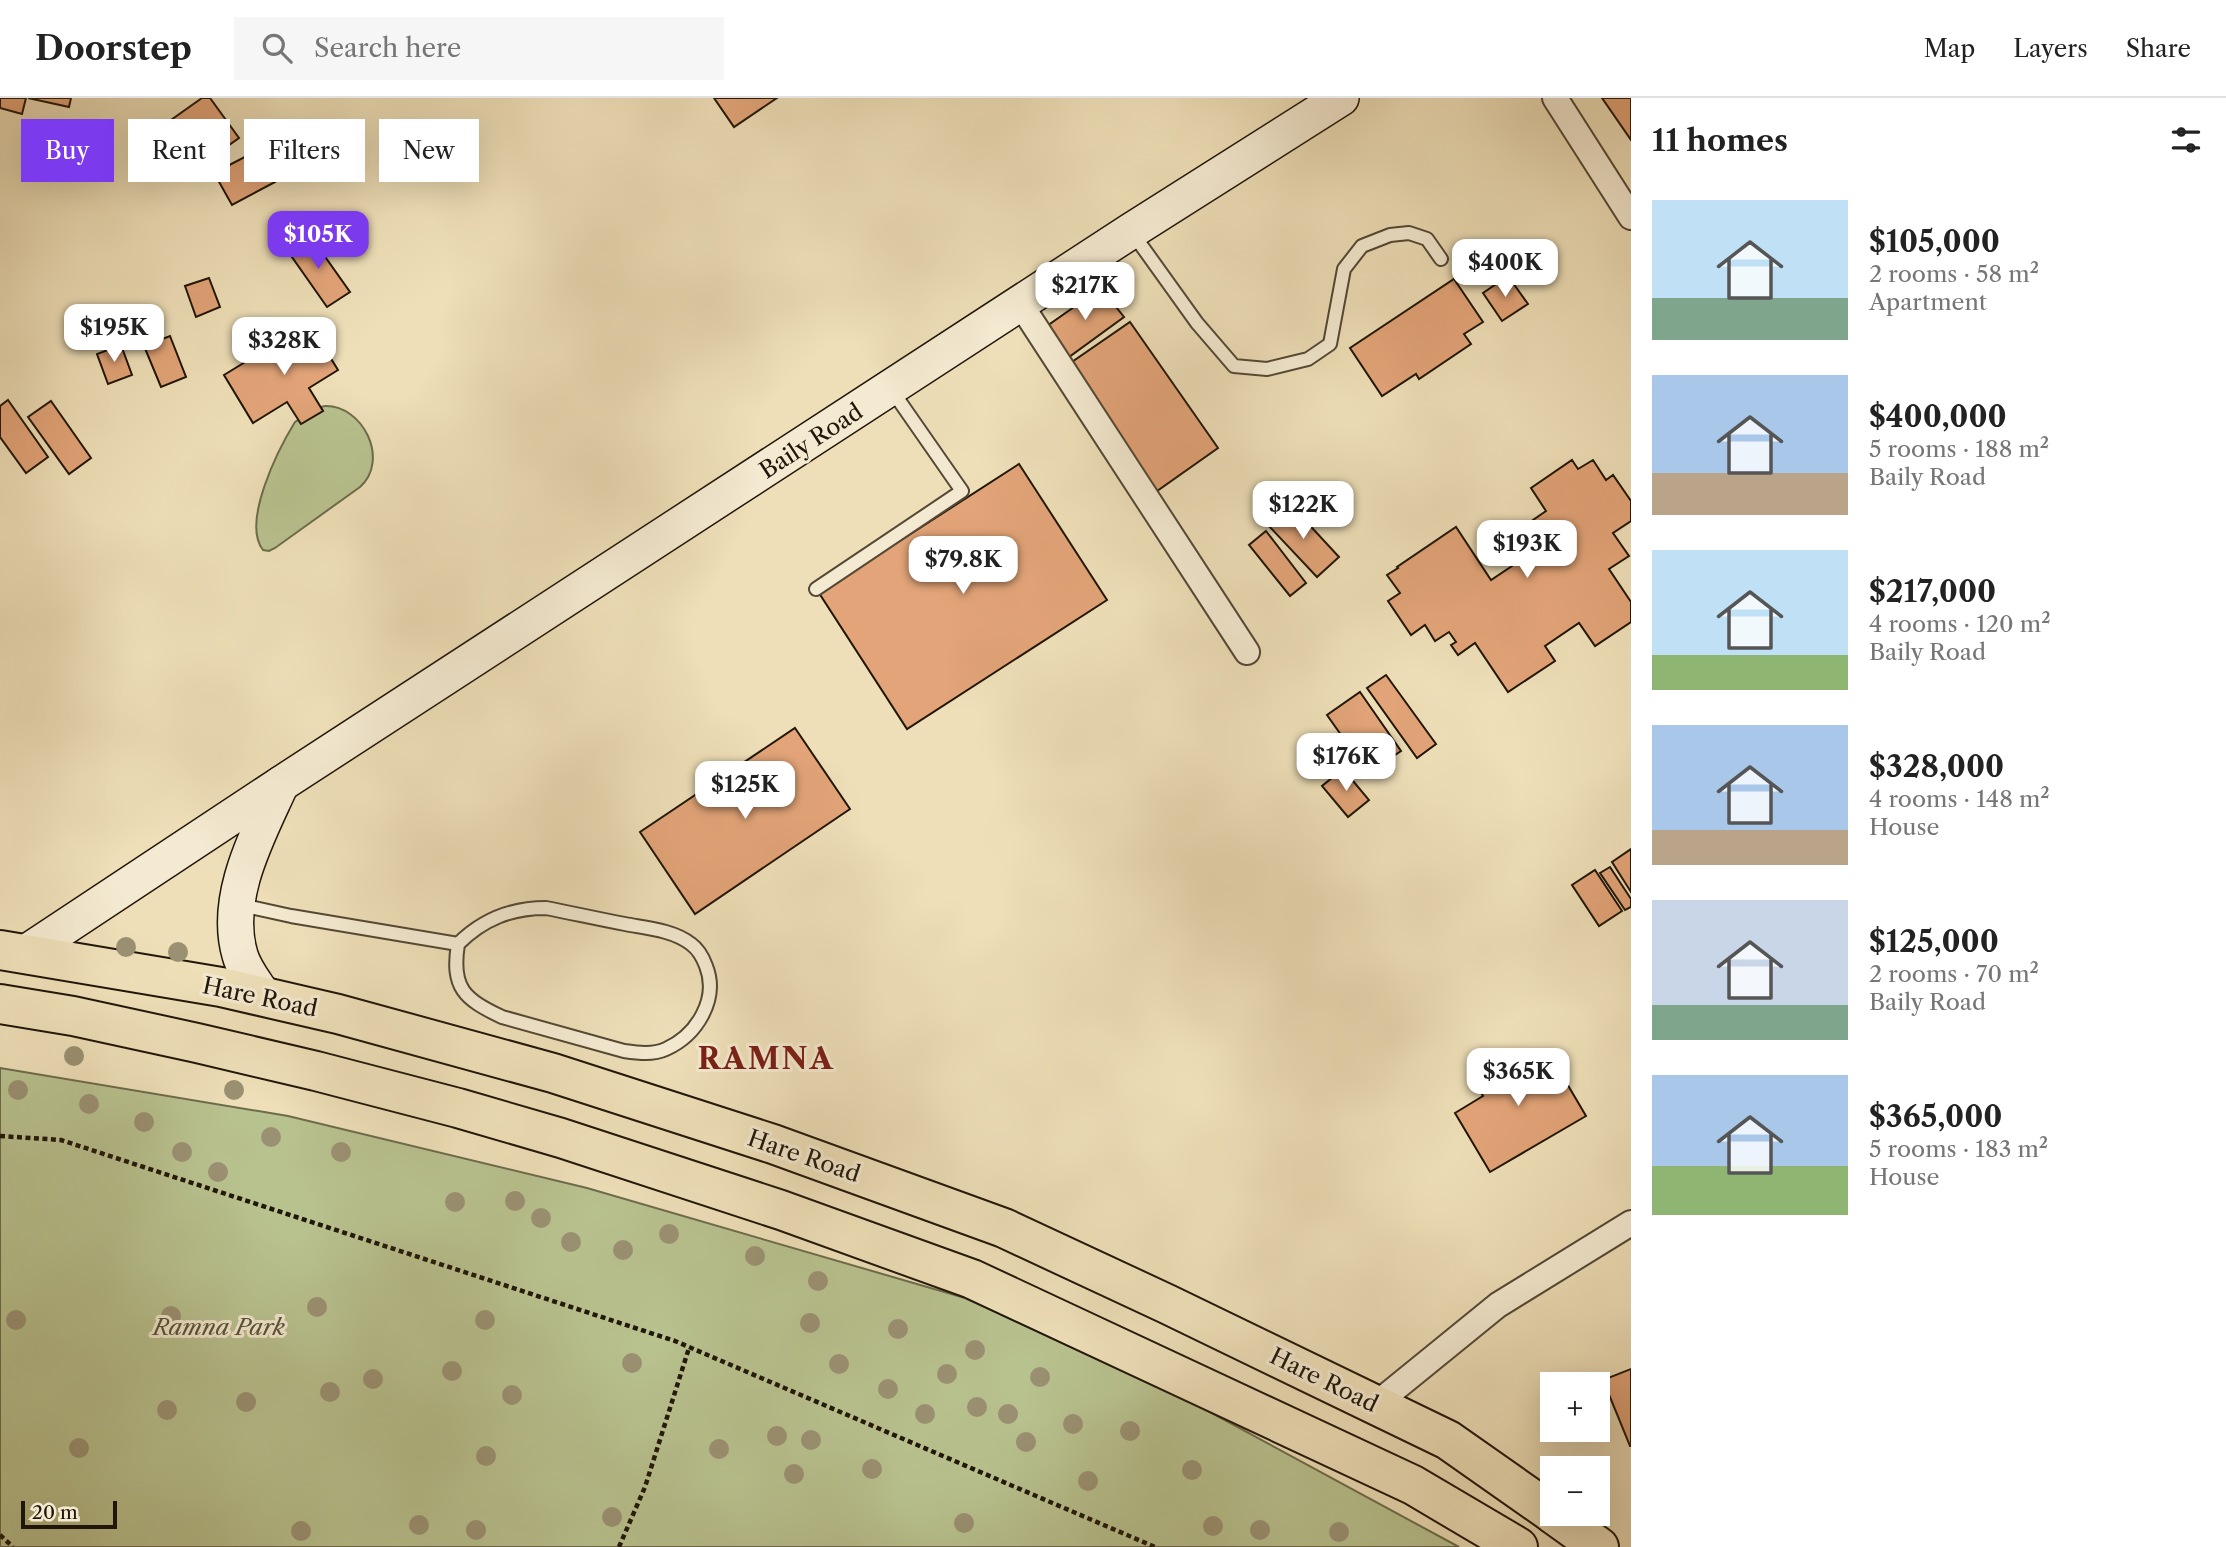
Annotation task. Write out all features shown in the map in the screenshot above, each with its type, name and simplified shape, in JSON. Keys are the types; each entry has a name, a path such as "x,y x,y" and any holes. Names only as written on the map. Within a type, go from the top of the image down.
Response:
{"main road":[{"name":"Baily Road","path":"12,952 281,784 1131,231 1341,98"},
{"path":"264,998 240,957 235,930 237,904 244,874 281,784"},
{"name":"Hare Road","path":"12,952 221,987 338,1014 553,1073 773,1144 1004,1228 1448,1440 1540,1504"},
{"path":"0,1004 86,1018 316,1071 458,1108 561,1138 781,1210 972,1279 1413,1485 1518,1547"},
{"path":"1142,1358 1172,1307"},
{"name":"Hare Road","path":"1571,1526 1599,1547"}],"street":[{"path":"1555,98 1631,217"},
{"path":"1021,304 1247,652"},
{"path":"1375,1405 1499,1305 1631,1223"}],"lane":[{"path":"1131,231 1197,323 1234,366 1268,369 1308,359 1330,344 1344,269 1362,246 1390,235 1409,233 1427,239 1441,259"},
{"path":"816,589 962,491 891,389"},
{"path":"237,904 291,916 458,944"},
{"path":"529,908 546,908 666,932 691,944 700,953 710,977 706,1008 696,1026 682,1040 664,1050 645,1054 624,1051 502,1017 484,1009 468,998 461,986 457,974 458,944 476,927 497,916 529,908"}],"path":[{"path":"0,1136 61,1140 675,1341 1156,1547"},
{"path":"620,1547 645,1487 689,1348"},
{"path":"0,1535 13,1547"}],"green space":[{"path":"321,407 339,408 351,414 361,424 372,449 373,463 369,476 360,487 275,548 263,550 257,538 256,522 259,504 272,467 295,422 298,420 301,424 323,411"},
{"name":"Ramna Park","path":"0,1068 288,1116 587,1188 965,1298 1184,1398 1459,1547 0,1547"}],"building":[{"path":"0,98 26,98 22,114 0,108"},
{"path":"28,98 71,98 69,107"},
{"path":"202,98 210,98 225,119 172,119"},
{"path":"714,98 777,98 734,127"},
{"path":"1602,98 1631,98 1631,140"},
{"path":"230,126 239,138 230,144"},
{"path":"244,157 244,182 275,182 232,205 219,182 230,182 230,165"},
{"path":"309,234 350,292 327,307 287,250"},
{"path":"1508,276 1528,304 1502,321 1483,293"},
{"path":"209,278 220,307 196,317 185,286"},
{"path":"1454,279 1483,322 1464,334 1471,344 1419,379 1416,374 1382,396 1350,348"},
{"path":"1101,288 1124,317 1069,357 1047,326"},
{"path":"1130,322 1218,448 1157,491 1069,364"},
{"path":"309,323 338,370 309,388 323,411 301,424 287,402 253,423 224,375"},
{"path":"170,336 186,377 161,387 144,346"},
{"path":"121,345 132,375 108,384 97,354"},
{"path":"8,400 48,457 26,473 0,437 0,406"},
{"path":"51,401 91,458 69,474 28,417"},
{"path":"1572,460 1578,469 1593,460 1606,480 1613,475 1631,501 1631,521 1613,533 1629,556 1609,569 1631,602 1631,622 1595,646 1579,623 1545,646 1555,661 1508,692 1475,643 1458,655 1451,645 1456,642 1449,632 1435,641 1425,625 1411,635 1388,601 1400,593 1387,575 1456,527 1491,580 1548,542 1533,520 1546,511 1531,488"},
{"path":"1019,464 1107,600 907,729 819,593"},
{"path":"1290,504 1339,557 1317,577 1268,525"},
{"path":"1266,531 1306,583 1290,596 1249,545"},
{"path":"1386,675 1436,744 1417,758 1367,688"},
{"path":"1360,692 1401,751 1368,773 1327,715"},
{"path":"795,728 850,809 695,914 640,832"},
{"path":"1343,769 1369,800 1348,817 1322,786"},
{"path":"1631,849 1631,892 1612,862"},
{"path":"1610,867 1631,899 1631,907 1625,910 1600,873"},
{"path":"1595,870 1622,911 1599,926 1572,885"},
{"path":"1513,1051 1523,1068 1549,1053 1586,1116 1490,1172 1455,1113 1483,1096 1471,1076"},
{"path":"1631,1369 1631,1446 1610,1397 1610,1377"}],"district":[{"name":"RAMNA","path":"766,1058"}]}
